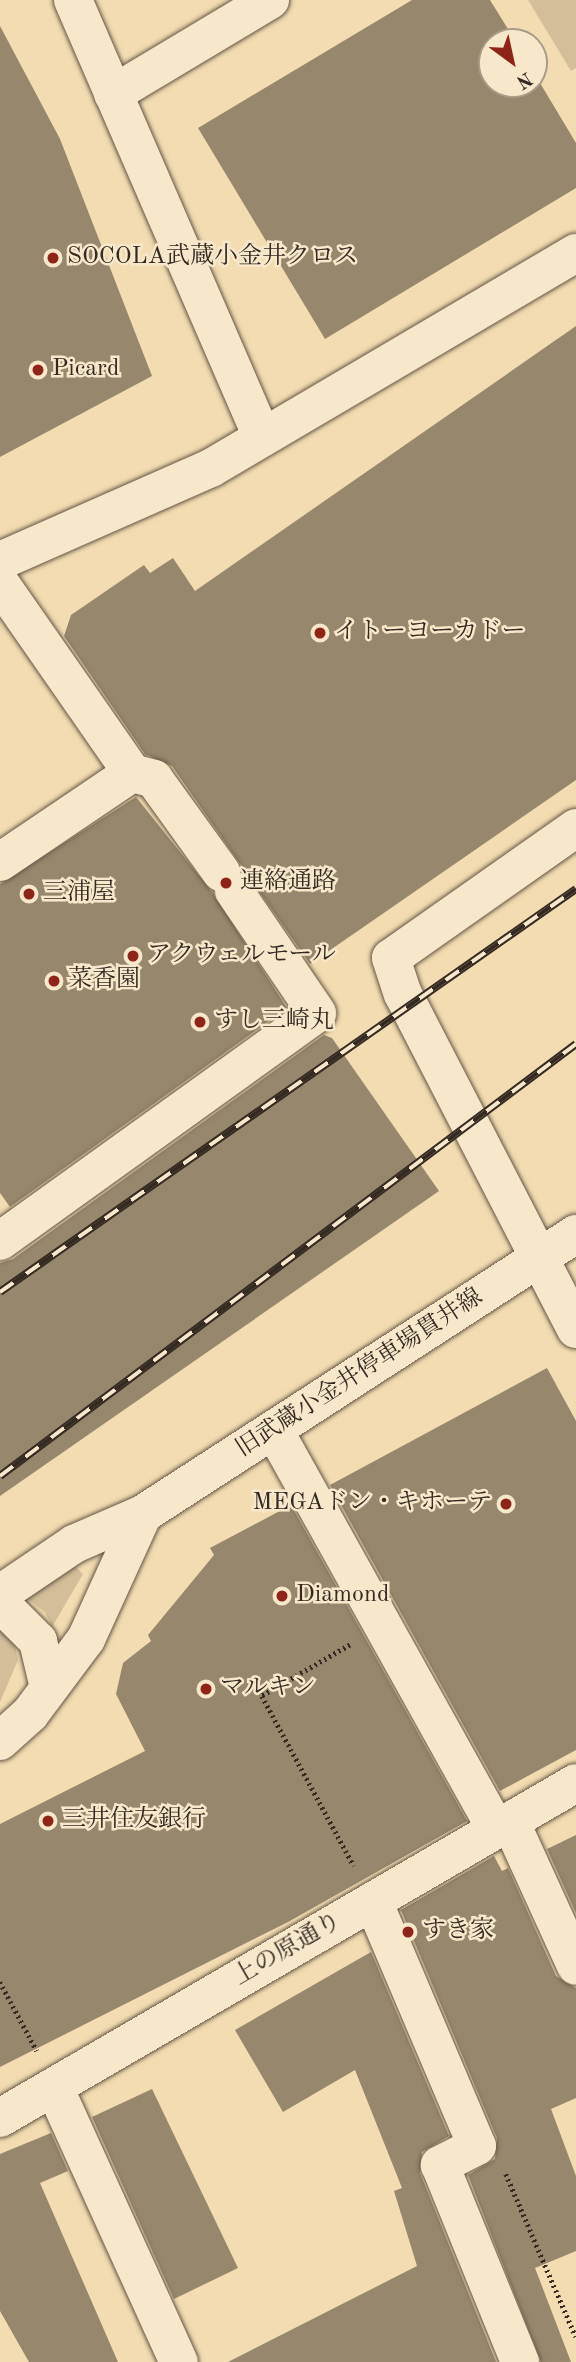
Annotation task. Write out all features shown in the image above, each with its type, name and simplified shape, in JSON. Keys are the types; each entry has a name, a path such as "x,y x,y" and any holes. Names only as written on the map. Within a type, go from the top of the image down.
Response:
{"street":[{"path":"72,0 261,434"},
{"path":"113,94 270,0"},
{"path":"0,561 211,468 261,434 576,253"},
{"path":"0,583 132,773 154,779 228,881 317,1013 0,1241"},
{"path":"0,862 132,773"},
{"path":"576,828 391,958 403,995 576,1329"},
{"name":"旧武蔵小金井停車場貫井線","path":"0,1594 74,1544 143,1514 576,1234"},
{"path":"274,1430 383,1626 503,1825 576,1966"},
{"path":"0,1741 49,1688 86,1639 143,1514"},
{"path":"0,1603 38,1641 49,1688"},
{"name":"上の原通り","path":"0,2118 576,1783"},
{"path":"373,1901 477,2146 439,2165 520,2362"},
{"path":"54,2087 179,2362"}],"path":[{"path":"373,1901 262,1696 383,1626"},
{"path":"0,1982 54,2087"},
{"path":"477,2146 491,2140 576,2337"}],"shaded area":[{"path":"528,0 576,0 576,68 571,71 548,33 548,28 545,28"},
{"path":"69,1561 83,1574 52,1627 45,1612 20,1593"},
{"path":"0,1628 14,1641 18,1660 0,1702"}],"building":[{"path":"412,0 490,0 507,28 478,28 478,98 548,96 576,143 576,188 325,339 198,128"},
{"name":"SOCOLA武蔵小金井クロス","path":"0,26 60,139 152,376 0,457"},
{"name":"イトーヨーカドー","path":"576,326 576,780 310,964 172,766 145,754 64,636 71,615 144,565 150,573 173,558 195,591"},
{"name":"アクウェルモール","path":"136,797 212,892 287,1008 10,1207 0,1193 0,884"},
{"path":"324,1035 332,1038 439,1191 0,1496 0,1263 13,1259"},
{"path":"547,1368 576,1421 576,1750 500,1791 330,1485"},
{"path":"291,1505 467,1821 288,1922 0,2067 0,1824 145,1751 116,1694 123,1663 151,1641 148,1635 214,1555 210,1548"},
{"path":"576,1835 576,1913 547,1849"},
{"path":"494,1856 502,1871 508,1868 556,1976 576,1988 576,2098 551,2109 576,2176 576,2251 535,2268 571,2362 541,2362 468,2175 495,2159 497,2138 401,1910"},
{"path":"371,1952 449,2136 422,2152 420,2173 496,2362 228,2362 417,2266 394,2191 402,2188 355,2070 283,2112 235,2030"},
{"path":"152,2089 238,2268 174,2299 92,2117"},
{"path":"51,2133 68,2171 40,2183 118,2362 29,2362 0,2311 0,2154"}],"railway":[{"path":"0,1292 576,889"},
{"path":"0,1476 576,1044"}],"place":[{"name":"SOCOLA武蔵小金井クロス","path":"53,258"},
{"name":"Picard","path":"38,370"},
{"name":"イトーヨーカドー","path":"320,633"},
{"name":"連絡通路","path":"226,883"},
{"name":"三浦屋","path":"29,894"},
{"name":"アクウェルモール","path":"133,956"},
{"name":"菜香園","path":"54,981"},
{"name":"すし三崎丸","path":"200,1022"},
{"name":"MEGAドン・キホーテ","path":"506,1504"},
{"name":"Diamond","path":"282,1596"},
{"name":"マルキン","path":"206,1689"},
{"name":"三井住友銀行","path":"48,1821"},
{"name":"すき家","path":"408,1932"}]}
